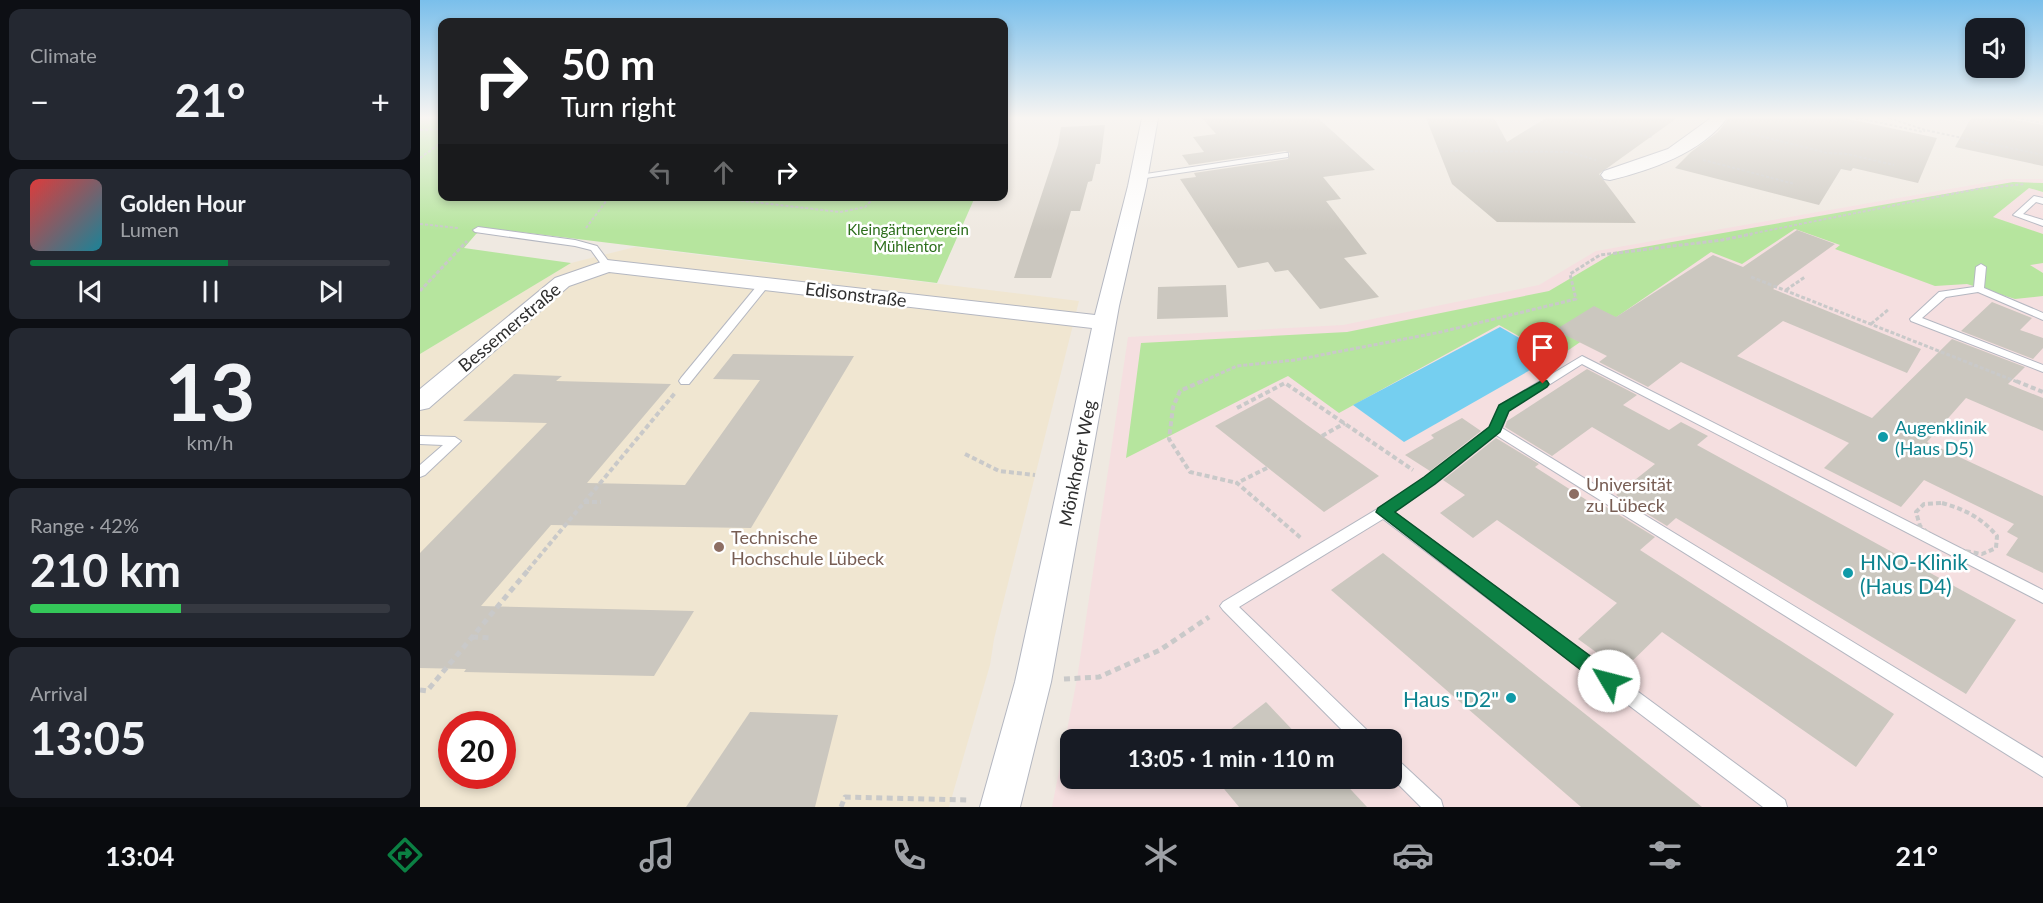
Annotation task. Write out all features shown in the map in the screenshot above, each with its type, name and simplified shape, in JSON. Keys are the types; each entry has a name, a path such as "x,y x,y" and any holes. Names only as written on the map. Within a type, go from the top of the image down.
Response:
{"street":[{"name":"Mönkhofer Weg","path":"1000,807 1033,682 1106,323 1143,156"},
{"path":"1618,172 1660,156"},
{"name":"Edisonstraße","path":"607,266 1106,323"},
{"name":"Bessemerstraße","path":"420,402 562,282 607,266"}],"lane":[{"path":"1139,177 1274,156"},
{"path":"2043,201 2034,199 2017,215 2043,223"},
{"path":"478,230 575,243 594,248 607,266"},
{"path":"1978,289 1981,267"},
{"path":"685,381 765,283"},
{"path":"2043,317 1978,289 1943,294 1915,319 2043,369"},
{"path":"1354,729 1228,606 1384,512 1430,481 1495,429 1504,408 1582,359 2043,597"},
{"path":"1495,429 2043,768"},
{"path":"420,440 455,441 420,472"},
{"path":"1384,512 1778,807"},
{"path":"1402,776 1434,807"}],"path":[{"path":"1578,156 1618,172"},
{"path":"1690,156 1795,184"},
{"path":"1854,156 1894,165"},
{"path":"1317,552 1237,483 1190,472 1169,439 1173,407 1180,391 1237,366 1295,360 1442,332 1576,299 1570,274 1600,255 1722,240 1977,189 2033,184"},
{"path":"575,243 606,201"},
{"path":"744,201 840,212 859,211 873,201"},
{"path":"420,224 478,230"},
{"path":"420,291 478,230"},
{"path":"1751,277 2043,392"},
{"path":"1786,291 1805,277"},
{"path":"1871,324 1889,309"},
{"path":"420,690 427,691 685,381"},
{"path":"1237,408 1286,383 1430,481"},
{"path":"1322,436 1345,423"},
{"path":"966,454 999,471 1035,474"},
{"path":"1237,483 1267,468"},
{"path":"583,502 601,502"},
{"path":"1064,679 1099,677 1160,650 1228,606"},
{"path":"471,638 491,638"},
{"path":"841,807 845,797 952,800"}],"shaded area":[{"name":"Universität zu Lübeck","path":"2007,179 2043,179 2043,807 1052,807 1060,766 1060,789 1402,789 1402,729 1067,729 1077,679 1128,337 1343,325 1539,285 1596,251"},
{"name":"Technische Hochschule Lübeck","path":"635,247 1079,301 994,639 990,665 949,807 420,807 420,354 571,263"}],"green space":[{"name":"Kleingärtnerverein Mühlentor","path":"420,156 438,156 438,201 973,201 937,283 487,228 476,234 464,248 571,263 420,354"},
{"path":"2013,182 2043,183 2043,192 2029,188 1993,217 2043,234 2043,263 2030,265 2043,273 2043,296 2015,299 1967,284 1935,286 1835,249 1840,245 1795,229 1742,264 1711,252 1557,358 1499,325 1339,413 1288,376 1126,458 1141,343 1347,332 1549,291 1615,252"}],"water":[{"path":"1500,327 1553,357 1404,442 1353,405"}],"building":[{"path":"1054,156 1101,156 1100,164 1096,164 1092,181 1088,182 1080,211 1071,211 1051,278 1014,278"},
{"path":"1182,156 1253,156 1189,165"},
{"path":"1289,156 1359,156 1375,170 1323,177 1341,199 1326,201 1367,254 1344,258 1379,297 1320,309 1288,270 1275,272 1268,262 1238,268 1180,179 1196,177 1194,173 1288,159"},
{"path":"1441,156 1625,156 1599,174 1636,223 1497,222 1452,184"},
{"path":"1687,156 1930,156 1918,183 1853,168 1851,171 1841,169 1819,205 1675,168"},
{"path":"1995,156 2043,156 2043,166"},
{"path":"1797,230 1835,244 1773,289 1921,349 1907,373 1783,321 1737,356 1872,418 1952,339 2025,367 2008,384 2043,398 2043,431 1966,398 1927,442 2043,496 2043,573 2006,555 2018,538 2007,532 2014,524 1924,480 1901,507 1824,468 1849,443 1681,362 1648,387 1599,362 1607,356 1555,330 1594,306 1616,317 1713,255 1743,267"},
{"path":"1226,285 1228,317 1157,319 1158,287"},
{"path":"1992,302 2032,318 2020,330 2043,338 2043,348 2033,359 1961,331"},
{"path":"733,354 854,356 751,528 551,525 481,606 694,611 654,676 464,672 466,669 420,668 420,553 547,423 463,421 514,374 562,376 556,381 671,384 587,483 685,485 760,380 713,379"},
{"name":"HNO-Klinik (Haus D4)","path":"1587,369 1637,395 1623,405 1669,430 1681,422 1708,436 1697,445 2016,620 1966,694 1676,518 1667,526 1616,495 1655,464 1592,427 1552,456 1505,427 1507,421"},
{"path":"1269,397 1379,476 1324,512 1215,426"},
{"path":"1462,418 1481,431 1430,471 1405,455 1434,438 1431,435"},
{"path":"1496,438 1539,464 1535,467 1599,508 1603,505 1655,537 1640,550 1894,714 1856,767 1662,632 1622,671 1578,639 1617,603 1497,520 1473,538 1440,513 1465,495 1443,480"},
{"name":"Haus \"D2\"","path":"1383,553 1702,807 1581,807 1331,590"},
{"path":"1266,702 1292,729 1231,729"},
{"path":"750,712 838,715 815,807 686,807"},
{"path":"1224,789 1350,789 1367,807 1239,807"}],"place":[{"name":"Augenklinik (Haus D5)","path":"1883,437"},
{"name":"Universität zu Lübeck","path":"1574,494"},
{"name":"Technische Hochschule Lübeck","path":"719,547"},
{"name":"HNO-Klinik (Haus D4)","path":"1848,573"},
{"name":"Haus \"D2\"","path":"1511,698"}],"route":[{"path":"1543,384 1504,408 1495,429 1430,481 1384,512 1609,681"}]}
